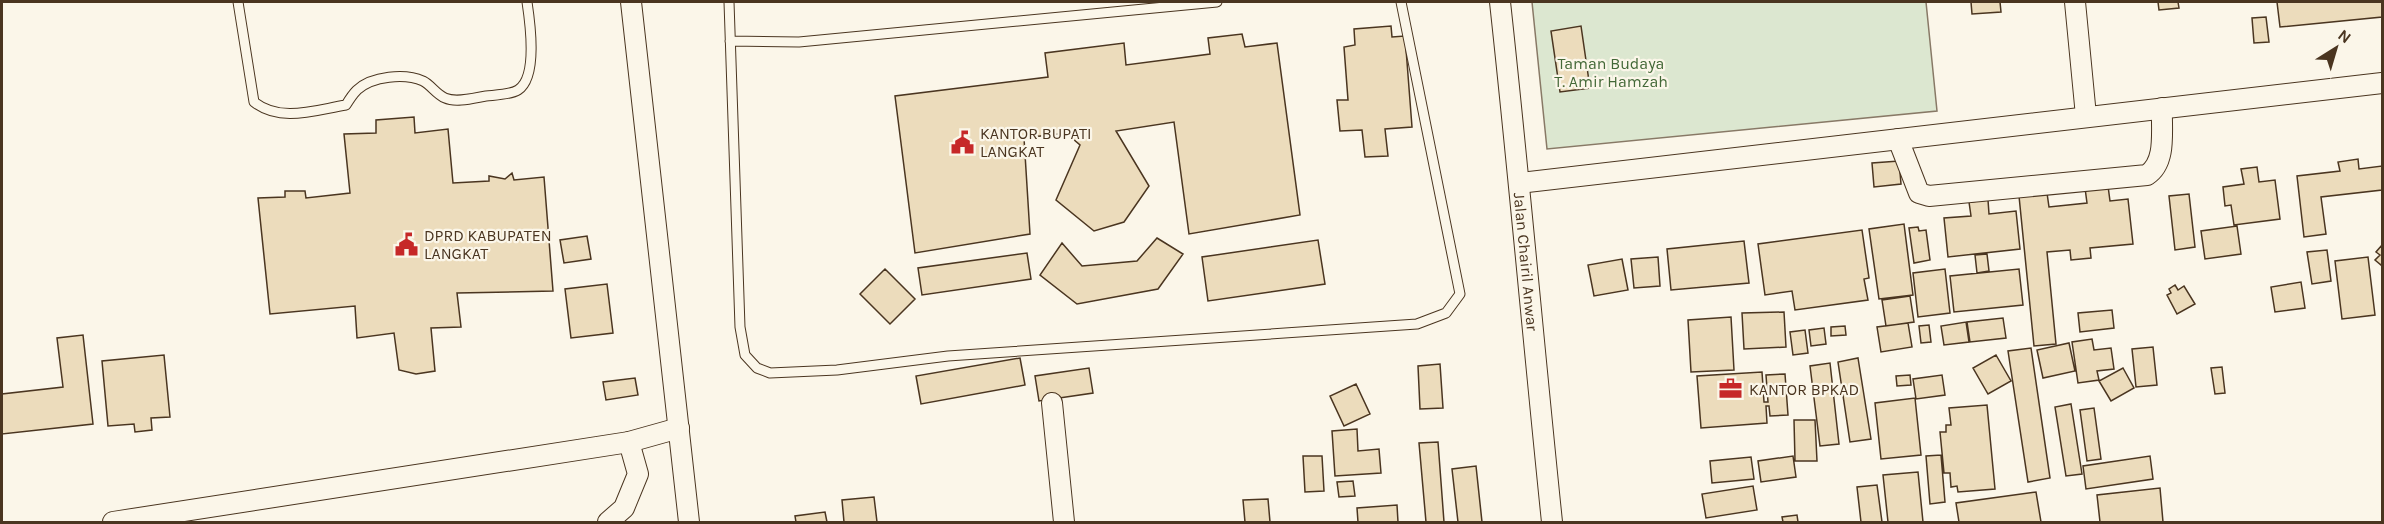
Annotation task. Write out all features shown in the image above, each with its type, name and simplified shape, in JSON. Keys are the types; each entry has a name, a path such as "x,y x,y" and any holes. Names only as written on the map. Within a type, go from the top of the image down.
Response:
{"street":[{"path":"631,2 689,522"},
{"name":"Jalan Chairil Anwar","path":"1500,2 1520,183 1552,522"},
{"path":"2075,2 2086,116"},
{"path":"1520,183 2382,83"},
{"path":"1898,139 1919,193 1929,196 2147,175 2156,170 2160,159 2162,108"},
{"path":"1052,403 1064,522"},
{"path":"113,522 629,442 679,428"},
{"path":"608,522 624,508 638,474 629,442"}],"lane":[{"path":"238,2 254,102 264,110 288,115 346,105 357,90 366,84 412,76 426,82 447,99 465,99 517,91 525,83 529,73 531,31 527,2"},
{"path":"729,2 740,327 746,355 757,368 770,373 837,370 948,356 1417,324 1446,314 1460,294 1401,2"},
{"path":"730,41 799,42 1217,2"}],"green space":[{"name":"Taman Budaya T. Amir Hamzah","path":"1532,2 1926,2 1937,111 1547,149"}],"building":[{"path":"1971,2 2000,2 2001,12 1972,14"},
{"path":"2158,2 2178,2 2179,8 2159,10"},
{"path":"2277,2 2382,2 2382,17 2280,27"},
{"path":"2266,17 2269,42 2254,43 2252,18"},
{"path":"1391,26 1392,37 1405,36 1412,127 1385,129 1388,156 1365,157 1362,130 1340,131 1337,100 1348,100 1344,47 1355,45 1354,29"},
{"path":"1581,26 1590,88 1560,92 1551,31"},
{"name":"KANTOR BUPATI LANGKAT","path":"1242,34 1245,47 1277,43 1300,215 1189,234 1174,122 1116,131 1149,186 1124,222 1094,231 1056,200 1080,145 1066,133 1024,138 1030,234 915,253 895,96 1048,77 1045,53 1124,43 1126,65 1210,54 1208,38"},
{"name":"DPRD KABUPATEN LANGKAT","path":"414,117 415,133 448,129 453,183 489,181 489,176 505,179 512,173 514,180 544,177 553,291 457,293 461,327 431,328 435,371 416,374 399,370 394,333 357,338 355,306 270,314 258,198 285,197 285,191 305,191 306,198 350,193 344,134 376,133 376,120"},
{"path":"2358,159 2359,169 2382,166 2382,190 2321,197 2326,234 2304,237 2297,176 2340,171 2338,162"},
{"path":"1899,161 1901,184 1874,187 1872,163"},
{"path":"2257,167 2259,182 2275,180 2280,219 2234,225 2231,205 2225,206 2223,187 2244,184 2241,169"},
{"path":"2108,186 2110,201 2128,199 2133,244 2090,248 2091,258 2071,260 2070,250 2047,252 2056,344 2034,346 2019,196 2047,193 2049,207 2087,203 2085,188"},
{"path":"2189,194 2195,247 2175,250 2169,196"},
{"path":"1988,200 1989,214 2016,211 2020,249 1948,257 1944,218 1971,216 1969,202"},
{"path":"1904,224 1913,295 1879,299 1869,229"},
{"path":"2237,226 2241,254 2205,259 2201,231"},
{"path":"1918,227 1919,231 1926,230 1930,260 1914,263 1909,228"},
{"path":"1862,230 1869,278 1864,279 1868,300 1795,310 1792,291 1765,295 1758,244"},
{"path":"587,236 591,259 564,263 560,240"},
{"path":"1157,238 1183,254 1158,289 1077,304 1040,275 1062,243 1082,266 1137,261"},
{"path":"1318,240 1325,284 1208,301 1202,257"},
{"path":"1744,241 1749,283 1671,290 1667,249"},
{"path":"2382,245 2381,265 2375,260 2380,255 2376,252"},
{"path":"2327,250 2331,281 2312,284 2307,252"},
{"path":"1027,253 1031,279 922,295 918,268"},
{"path":"1987,254 1989,271 1977,273 1975,255"},
{"path":"1658,257 1660,286 1634,288 1631,259"},
{"path":"2368,257 2375,315 2342,319 2335,261"},
{"path":"1622,259 1628,290 1594,296 1588,265"},
{"path":"885,269 915,299 890,324 860,294"},
{"path":"1945,269 1950,313 1918,317 1913,273"},
{"path":"2019,269 2023,305 1954,312 1950,276"},
{"path":"2301,282 2305,308 2275,312 2271,287"},
{"path":"607,284 613,333 571,338 565,289"},
{"path":"2175,285 2178,290 2184,286 2195,304 2177,314 2167,295 2171,293 2169,289"},
{"path":"1910,296 1914,322 1886,326 1882,300"},
{"path":"2112,310 2114,328 2080,332 2078,313"},
{"path":"1784,312 1786,347 1744,349 1742,313"},
{"path":"1731,317 1734,370 1691,372 1688,320"},
{"path":"2003,318 2006,338 1970,342 1967,322"},
{"path":"1966,322 1969,342 1944,345 1941,326"},
{"path":"1908,323 1912,347 1881,352 1877,327"},
{"path":"1929,325 1931,342 1921,343 1919,326"},
{"path":"1845,326 1846,335 1831,336 1831,327"},
{"path":"1824,328 1826,344 1811,346 1809,330"},
{"path":"1805,330 1808,353 1793,355 1790,332"},
{"path":"83,335 93,424 2,434 2,394 63,387 57,338"},
{"path":"2092,339 2094,350 2111,348 2114,369 2097,371 2099,380 2078,383 2072,342"},
{"path":"2069,343 2075,371 2043,378 2037,350"},
{"path":"2153,347 2157,385 2136,387 2132,349"},
{"path":"2031,348 2050,478 2028,482 2008,351"},
{"path":"164,355 170,417 151,418 152,430 135,432 134,424 108,426 102,361"},
{"path":"1996,355 2011,381 1988,394 1973,368"},
{"path":"1020,358 1025,385 921,404 916,376"},
{"path":"1858,358 1871,439 1850,442 1838,362"},
{"path":"1830,363 1839,444 1820,446 1810,366"},
{"path":"1440,364 1443,408 1420,409 1418,366"},
{"path":"2222,367 2225,393 2215,394 2211,368"},
{"path":"1089,368 1093,393 1039,401 1035,376"},
{"path":"2123,368 2134,388 2111,401 2099,381"},
{"name":"KANTOR BPKAD","path":"1762,372 1764,402 1768,402 1766,375 1785,374 1788,415 1770,416 1769,406 1766,406 1767,423 1701,428 1697,376"},
{"path":"1910,375 1911,385 1897,386 1896,376"},
{"path":"1942,375 1945,395 1916,399 1913,379"},
{"path":"635,378 638,395 606,400 603,382"},
{"path":"1356,384 1370,414 1344,426 1330,396"},
{"path":"1915,398 1921,455 1881,459 1875,403"},
{"path":"2071,404 2082,474 2066,476 2055,407"},
{"path":"1987,405 1995,489 1958,492 1957,486 1951,487 1950,473 1944,473 1940,432 1946,432 1946,425 1951,425 1949,408"},
{"path":"2094,408 2101,459 2087,461 2080,410"},
{"path":"1794,420 1815,420 1817,461 1795,461"},
{"path":"1357,429 1358,451 1379,449 1381,473 1335,476 1332,431"},
{"path":"1438,442 1444,522 1426,522 1419,443"},
{"path":"1941,455 1945,502 1930,504 1926,456"},
{"path":"1303,456 1322,456 1324,491 1305,492"},
{"path":"1793,456 1796,477 1761,482 1758,461"},
{"path":"2150,456 2153,479 2086,489 2083,466"},
{"path":"1751,457 1754,479 1712,483 1710,461"},
{"path":"1476,466 1482,522 1458,522 1452,469"},
{"path":"1918,472 1923,522 1888,522 1883,475"},
{"path":"1353,481 1355,496 1339,497 1337,482"},
{"path":"1877,485 1882,522 1861,522 1857,487"},
{"path":"1753,486 1757,510 1706,518 1702,494"},
{"path":"2160,488 2163,522 2100,522 2097,495"},
{"path":"2036,492 2041,522 1959,522 1956,503"},
{"path":"874,497 877,522 844,522 842,500"},
{"path":"1268,499 1270,522 1245,522 1243,500"},
{"path":"1397,505 1398,522 1358,522 1357,508"},
{"path":"825,512 827,522 796,522 795,516"},
{"path":"1797,515 1798,522 1783,522 1782,517"}],"place":[{"name":"KANTOR BUPATI LANGKAT","path":"962,142"},
{"name":"DPRD KABUPATEN LANGKAT","path":"406,244"},
{"name":"KANTOR BPKAD","path":"1731,389"}]}
